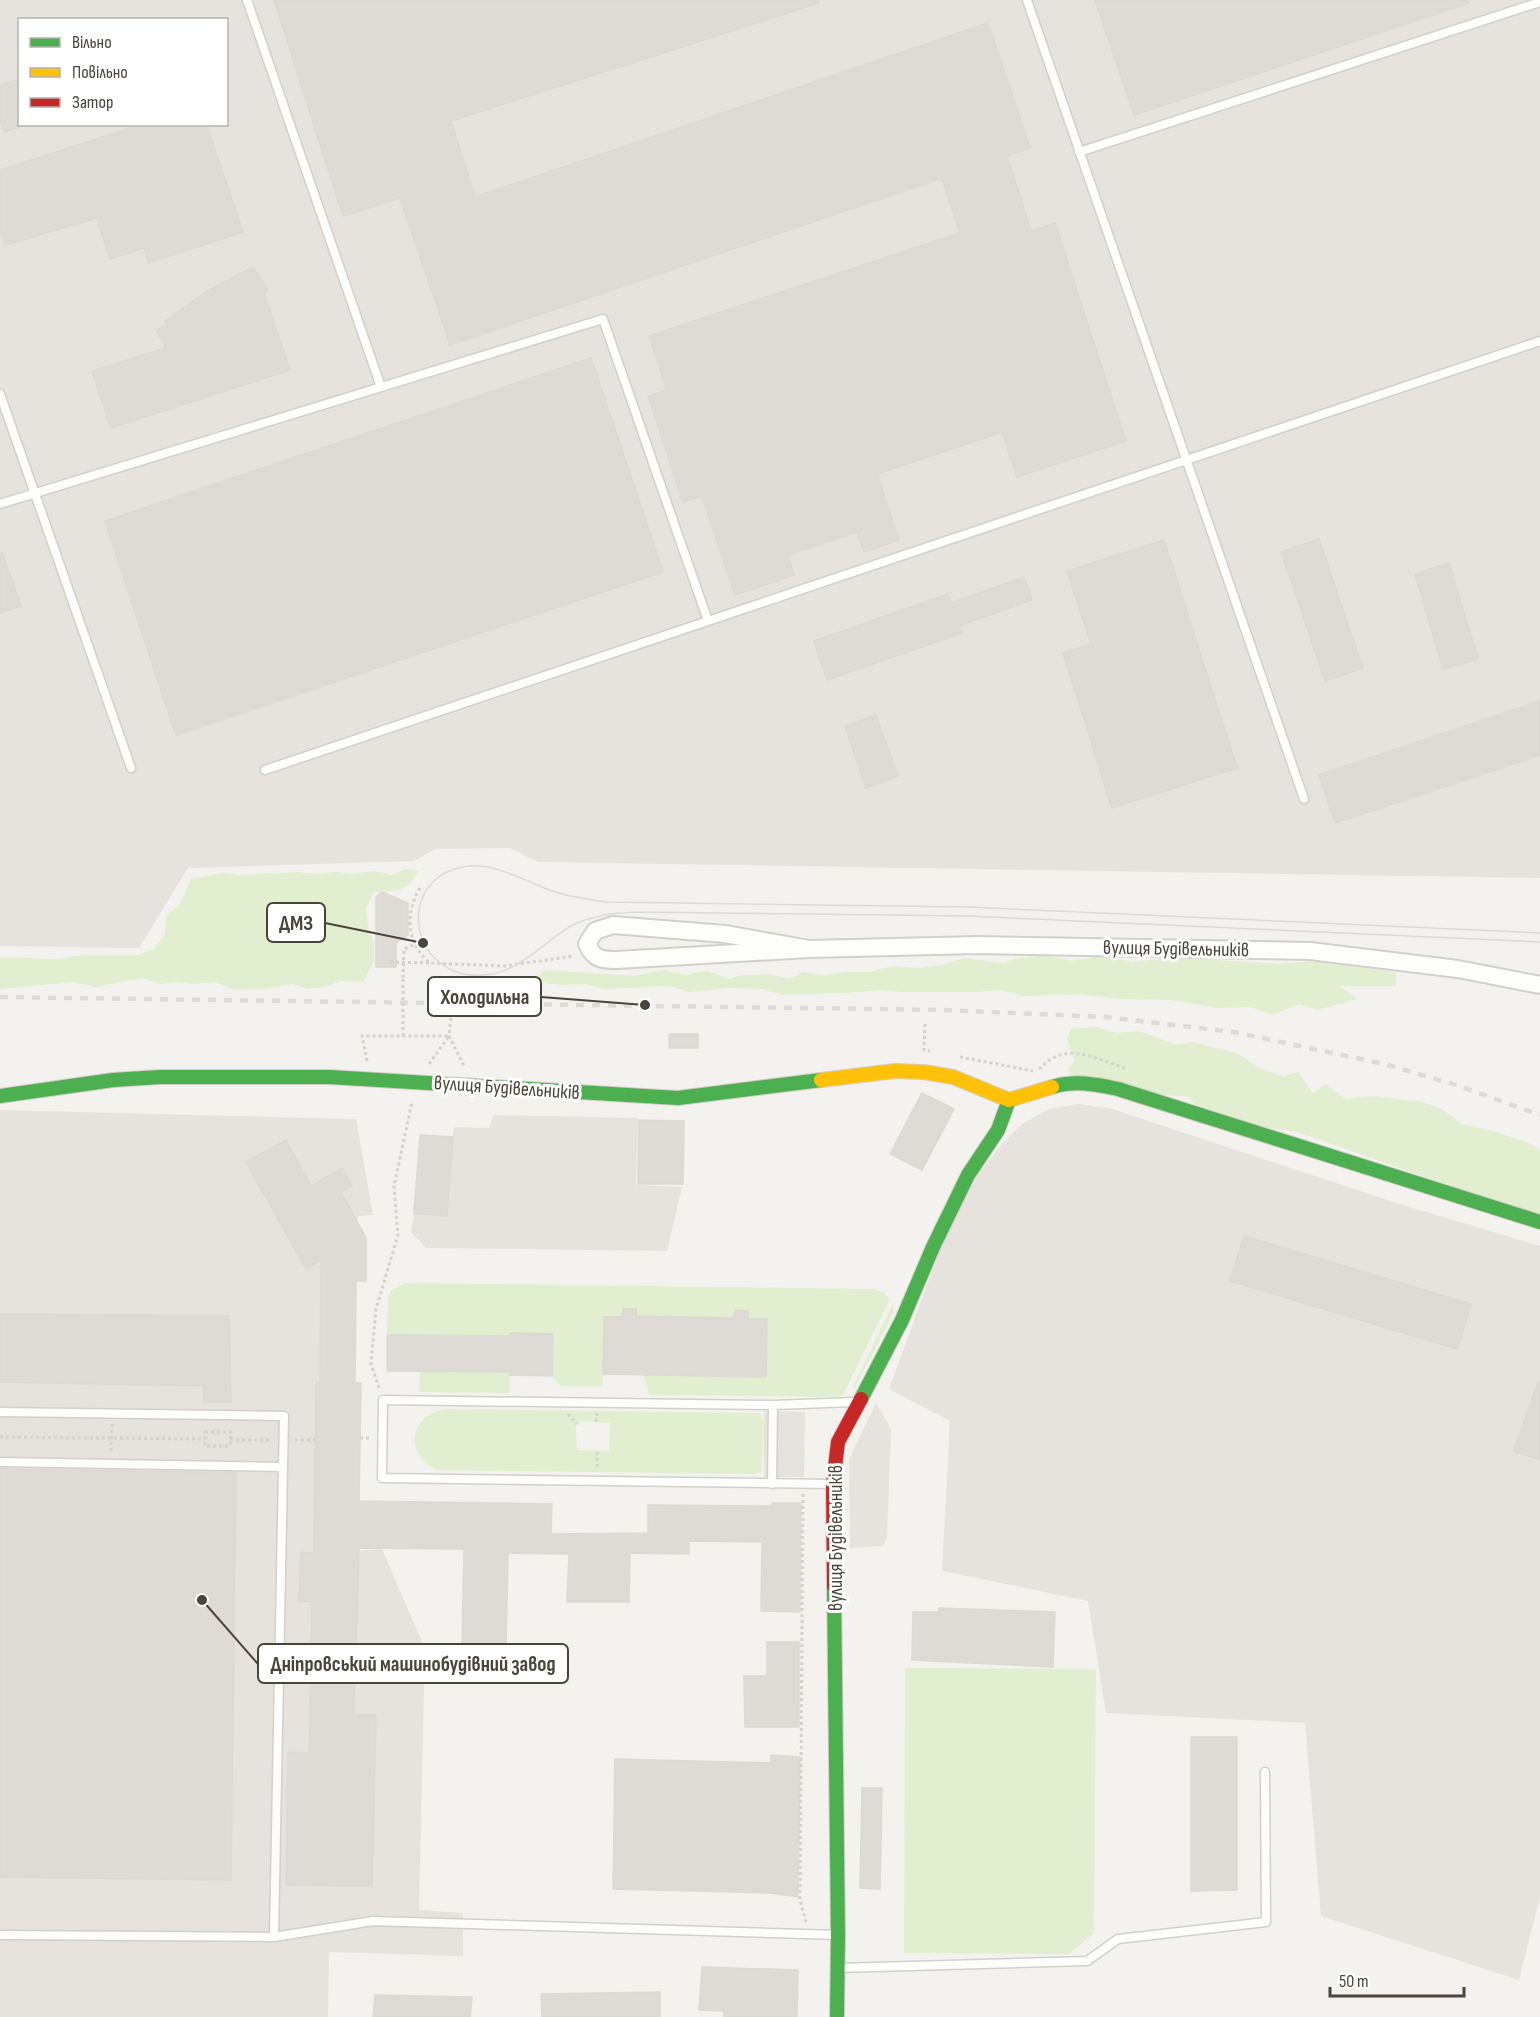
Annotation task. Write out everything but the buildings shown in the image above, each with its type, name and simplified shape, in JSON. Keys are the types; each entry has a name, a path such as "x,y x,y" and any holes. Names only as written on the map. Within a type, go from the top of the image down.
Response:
{"street":[{"name":"вулиця Будівельників","path":"809,949 725,934 613,925 595,931 587,944 591,954 600,960 809,949 977,945 1310,951 1458,969 1540,985"},
{"name":"вулиця Будівельників","path":"0,1096 113,1080 160,1077 329,1077 678,1098 895,1071 924,1072 953,1077 1009,1100 998,1130 968,1175 933,1247 902,1320 838,1442 833,1484 837,2017"},
{"path":"1009,1100 1062,1084 1088,1083 1118,1089 1540,1222"}],"lane":[{"path":"247,0 381,387"},
{"path":"1027,0 1304,800"},
{"path":"1079,152 1540,2"},
{"path":"0,504 603,319 708,621"},
{"path":"265,770 1540,341"},
{"path":"0,394 131,768"},
{"path":"833,1484 382,1478 383,1401 773,1405 859,1402"},
{"path":"772,1484 773,1405"},
{"path":"0,1412 284,1416 274,1937"},
{"path":"0,1462 283,1467"},
{"path":"838,1968 1087,1961 1119,1939 1266,1922 1265,1772"},
{"path":"0,1935 274,1937 374,1921 838,1935"}],"path":[{"path":"420,888 411,908 410,932 422,957 430,963"},
{"path":"403,1036 404,949 415,944"},
{"path":"390,962 506,966 591,954"},
{"path":"383,1401 370,1364 376,1309 398,1235 394,1186 416,1081 449,1036 451,1018"},
{"path":"924,1024 924,1050 935,1052"},
{"path":"362,1036 449,1036"},
{"path":"449,1036 474,1085"},
{"path":"958,1056 1036,1071 1028,1078"},
{"path":"111,1414 111,1464"},
{"path":"205,1432 231,1432 230,1440 230,1446 205,1446 205,1432"},
{"path":"0,1437 205,1439"},
{"path":"360,1438 373,1438"},
{"path":"230,1440 315,1440"},
{"path":"806,1484 803,1493 800,1900 809,1935"}],"shaded area":[{"path":"0,0 1540,0 1540,878 538,862 510,848 435,849 414,861 188,868 139,948 0,946"},
{"path":"1079,1104 1112,1109 1393,1202 1540,1246 1540,1897 1519,1980 1321,1916 1305,1723 1106,1713 1088,1601 942,1571 950,1421 889,1389 943,1241 978,1174 1001,1145 1022,1124 1049,1109"},
{"path":"0,1110 356,1119 373,1215 358,1216 354,1383 361,1383 359,1551 382,1549 425,1649 419,1910 463,1913 463,1956 329,1952 328,2017 0,2017"},
{"path":"494,1115 638,1118 636,1185 682,1187 667,1251 426,1248 411,1232 414,1213 447,1215 454,1127 489,1128"},
{"path":"876,1403 891,1429 887,1539 882,1546 850,1548 849,1459"},
{"path":"764,1411 805,1412 804,1477 764,1477"}],"green space":[{"path":"405,869 418,871 409,884 400,889 374,893 366,907 368,926 374,944 374,961 363,982 340,981 329,986 309,989 292,984 266,989 234,990 215,982 160,984 142,978 95,987 73,982 0,989 0,957 56,959 84,955 138,955 154,949 165,934 166,915 179,905 191,879 225,873 240,875 298,872 352,874 374,871 392,875"},
{"path":"1047,955 1072,961 1101,956 1132,962 1187,956 1280,964 1312,961 1396,973 1396,986 1339,986 1358,999 1317,1010 1299,1004 1272,1015 1251,1007 1219,1008 1169,1000 1119,999 1079,994 1022,996 1001,990 901,992 882,990 784,995 762,989 728,988 689,992 670,986 604,989 585,984 562,985 544,983 538,976 545,970 635,976 663,970 686,975 707,971 730,979 741,975 769,974 789,979 803,972 825,975 869,972 893,966 916,968 942,965 964,958 1003,963 1020,958"},
{"path":"1096,1027 1116,1033 1139,1031 1176,1045 1193,1042 1220,1049 1238,1054 1259,1068 1283,1076 1298,1072 1313,1093 1326,1084 1346,1099 1374,1096 1422,1102 1442,1109 1463,1125 1491,1130 1531,1144 1540,1150 1540,1217 1294,1131 1264,1128 1194,1104 1188,1097 1166,1095 1070,1075 1069,1069 1075,1061 1067,1039 1071,1029"},
{"path":"405,1283 874,1289 883,1292 890,1299 840,1397 649,1395 643,1375 603,1374 602,1387 561,1386 552,1376 552,1334 387,1335 388,1298 391,1290"},
{"path":"893,1304 894,1312 854,1389 852,1388"},
{"path":"420,1372 510,1372 510,1393 419,1392"},
{"path":"448,1409 759,1413 764,1420 762,1472 756,1474 437,1470 426,1463 415,1444 415,1435 419,1425 435,1412","holes":["581,1421 610,1423 609,1451 577,1450 576,1426"]},
{"path":"905,1668 1096,1669 1094,1933 1069,1954 904,1953"}],"tram line":[{"path":"1540,933 968,907 606,902 559,893 512,874 481,866 470,866 445,873 428,887 420,905 419,926 425,945 439,962 459,973 485,975 498,973 520,963 560,933 579,922 603,915 637,912 969,916 1540,942"}],"railway":[{"path":"0,997 945,1010 1105,1017 1234,1032 1384,1064 1453,1084 1540,1115"}],"traffic: fast":[{"path":"0,1096 113,1080 160,1077 329,1077 678,1098 821,1080"},
{"path":"1052,1087 1076,1083 1118,1089 1540,1222"},
{"path":"861,1399 902,1320 933,1247 968,1175 998,1130 1009,1100"},
{"path":"834,1586 837,2017"}],"traffic: slow":[{"path":"821,1080 895,1071 924,1072 953,1077 1009,1100 1052,1087"}],"traffic: jam":[{"path":"834,1586 833,1484 838,1442 861,1399"}],"place":[{"name":"ДМЗ","path":"423,943"},
{"name":"Холодильна","path":"645,1005"},
{"name":"Дніпровський машинобудівний завод","path":"202,1600"}]}
